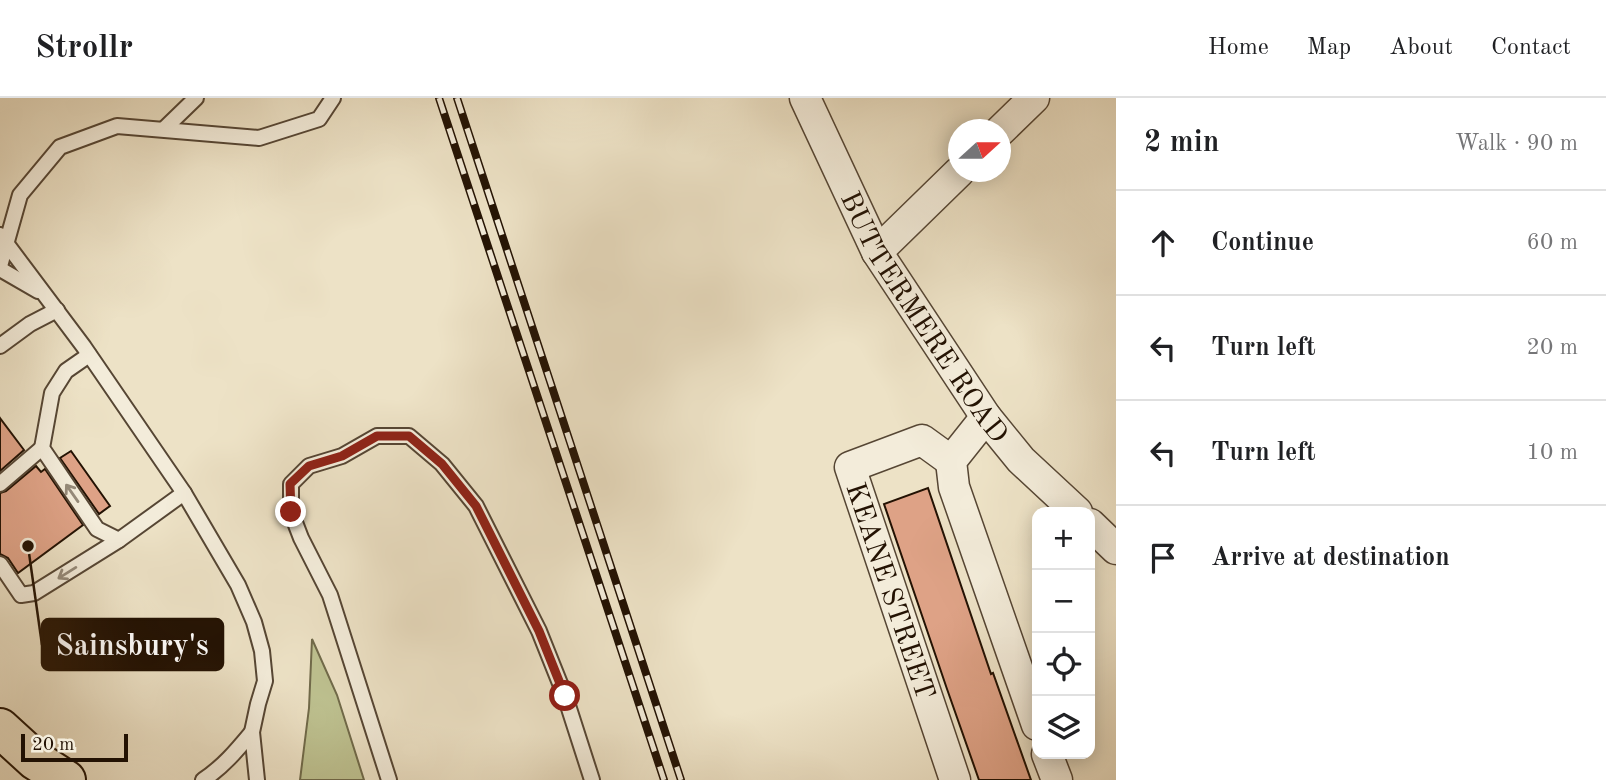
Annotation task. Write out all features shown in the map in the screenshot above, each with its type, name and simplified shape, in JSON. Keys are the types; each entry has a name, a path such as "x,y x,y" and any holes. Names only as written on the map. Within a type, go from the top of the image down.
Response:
{"highway":[{"path":"0,727 35,760 66,780"}],"street":[{"name":"BUTTERMERE ROAD","path":"805,98 877,253 986,417 1021,460 1072,507"},
{"path":"1011,120 1034,98"},
{"path":"877,253 950,182"},
{"path":"986,417 951,461 954,487 1032,711"},
{"name":"KEANE STREET","path":"951,461 922,440 850,467 956,780"},
{"path":"1095,529 1116,549"},
{"path":"1049,759 1057,780"}],"lane":[{"path":"164,129 196,98"},
{"path":"46,295 0,267 3,239 20,195 60,148 117,126 259,138 319,119 333,98"},
{"path":"3,239 57,310 184,493 238,585 254,622 262,651 265,681 252,732 257,780"},
{"path":"0,345 30,324 57,310"},
{"path":"0,484 42,448 52,393 66,371 89,355"},
{"path":"389,780 330,595 291,512 290,484 309,466 342,456 377,436 409,436 442,464 476,506 539,631 565,696 592,780"},
{"path":"42,448 97,529 119,540"},
{"path":"0,564 21,595 34,593 119,540 184,493"},
{"path":"203,780 234,755 252,732"}],"green space":[{"path":"312,639 337,695 364,780 300,780 309,708"}],"building":[{"path":"0,418 24,450 0,471"},
{"path":"71,451 110,506 99,514 60,458"},
{"path":"36,466 41,472 45,469 83,525 18,573 8,558 0,554 0,493"},
{"path":"928,488 991,674 993,673 1031,780 979,780 884,504"}],"railway":[{"path":"439,98 664,780"},
{"path":"457,98 681,780"}],"place":[{"name":"Sainsbury's","path":"28,546"}],"route":[{"path":"291,512 290,484 309,466 342,456 377,436 409,436 442,464 476,506 539,631 565,696"}]}
